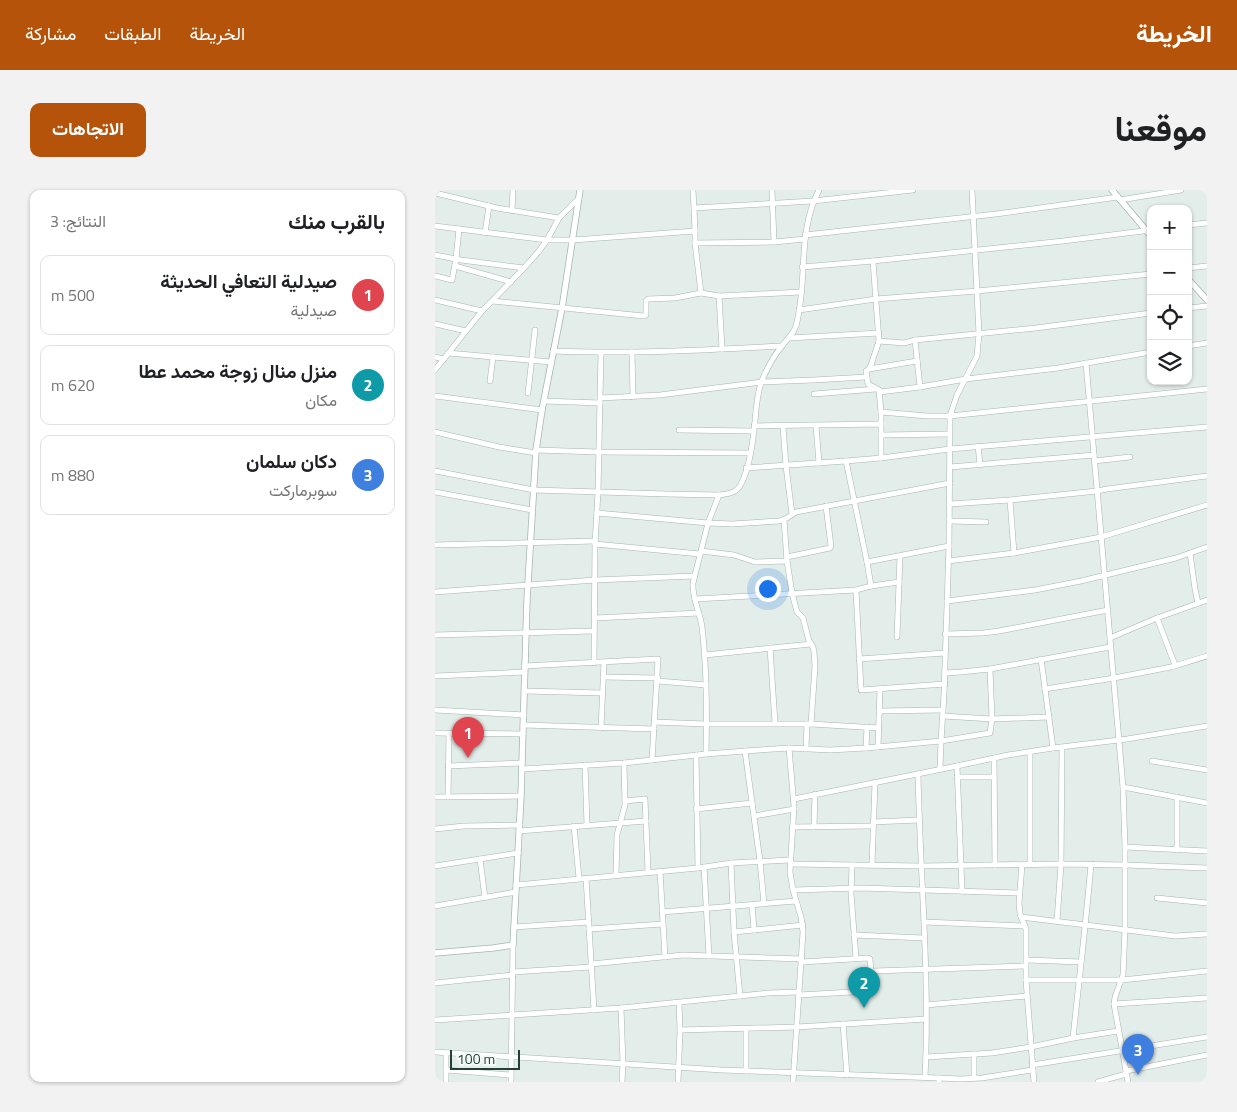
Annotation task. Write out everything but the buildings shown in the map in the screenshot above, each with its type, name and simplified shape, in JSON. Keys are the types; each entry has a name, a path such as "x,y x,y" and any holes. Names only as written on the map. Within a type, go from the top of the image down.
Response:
{"street":[{"path":"512,211 513,190"},
{"path":"511,1082 513,945 521,796 525,633 533,490 542,410 562,308 580,190"},
{"path":"693,190 695,243 701,293"},
{"path":"772,190 775,242"},
{"path":"435,471 533,490 719,495 729,494 737,489 740,486 750,453 757,399 762,382 770,364 796,328 805,237 813,201 819,190"},
{"path":"694,208 813,201 913,190"},
{"path":"940,769 945,684 949,546 950,416 957,395 977,356 979,334 972,190"},
{"path":"1112,190 1147,230"},
{"path":"695,243 775,242 1181,190"},
{"path":"435,193 512,211 559,218"},
{"path":"435,370 483,311 524,268 547,240 559,218 579,198"},
{"path":"485,232 489,206"},
{"path":"1192,225 1207,223"},
{"path":"435,226 547,240 573,240 695,231"},
{"path":"435,276 452,280 459,230"},
{"path":"802,267 1147,232"},
{"path":"435,255 524,268"},
{"path":"873,261 879,341 869,369 866,371 866,377 868,384 878,390"},
{"path":"455,266 511,282"},
{"path":"1192,268 1207,266"},
{"path":"799,310 876,298 977,291 1147,274"},
{"path":"1192,283 1207,300"},
{"path":"492,301 644,316 646,315 646,301 648,299 675,298 701,293 719,296 801,292"},
{"path":"719,296 722,349"},
{"path":"435,300 483,311"},
{"path":"1192,308 1207,306"},
{"path":"879,341 904,344 915,340 1147,314"},
{"path":"435,324 466,331"},
{"path":"528,393 535,330"},
{"path":"789,338 879,333"},
{"path":"915,340 920,387"},
{"path":"1192,345 1207,343"},
{"path":"553,351 601,353 782,346"},
{"path":"632,352 633,397"},
{"path":"448,353 551,362"},
{"path":"594,663 595,542 601,353"},
{"path":"814,394 920,387 966,379 1017,374 1147,353"},
{"path":"490,381 493,357"},
{"path":"435,358 443,359"},
{"path":"869,369 917,361"},
{"path":"1086,363 1123,787 1125,929 1122,980 1114,1004 1128,1082"},
{"path":"544,401 600,400 660,395 762,382 866,377"},
{"path":"881,412 950,416 1207,389"},
{"path":"878,390 881,412 881,458"},
{"path":"435,396 542,410"},
{"path":"679,430 881,424"},
{"path":"783,426 785,466 792,514"},
{"path":"816,426 819,463"},
{"path":"746,468 846,462 978,446 1207,427"},
{"path":"435,432 499,447 536,452 750,453"},
{"path":"881,436 949,434"},
{"path":"978,446 980,464"},
{"path":"950,467 1130,457"},
{"path":"846,462 871,586"},
{"path":"950,504 1097,491 1207,476"},
{"path":"597,513 708,523 772,522 784,520 796,512 950,483"},
{"path":"435,492 532,510"},
{"path":"706,754 705,655 702,625 693,587 694,576 708,523 719,495"},
{"path":"1010,500 1014,553"},
{"path":"948,561 1014,553 1101,537 1207,505"},
{"path":"435,545 595,542 734,555 755,562 787,559 830,548 826,506"},
{"path":"784,520 791,593 797,612 803,619 814,652 815,666 806,749"},
{"path":"949,521 986,522"},
{"path":"867,562 949,546"},
{"path":"947,601 1035,590 1104,576 1176,558 1207,547"},
{"path":"1190,553 1198,603"},
{"path":"897,637 900,556"},
{"path":"435,592 595,580 694,576"},
{"path":"695,599 791,593 848,592 899,582"},
{"path":"856,590 861,690 945,684"},
{"path":"1110,638 1207,600"},
{"path":"945,634 991,632 1108,610"},
{"path":"595,618 699,613"},
{"path":"1157,618 1175,665"},
{"path":"435,635 594,631"},
{"path":"705,655 811,644"},
{"path":"945,672 991,668 1110,646"},
{"path":"770,648 775,723"},
{"path":"859,659 945,653"},
{"path":"1045,688 1171,667 1207,656"},
{"path":"435,676 657,658 659,661 652,760"},
{"path":"1041,659 1053,748"},
{"path":"601,728 604,662"},
{"path":"448,766 585,766 789,748 830,750 866,748 988,734 991,731 992,719 991,668"},
{"path":"603,677 706,684"},
{"path":"878,747 880,689"},
{"path":"525,691 602,693"},
{"path":"435,710 524,715"},
{"path":"879,711 943,713 992,719 1049,717"},
{"path":"654,722 707,724 775,723 879,728"},
{"path":"523,725 654,729"},
{"path":"794,799 1030,751 1207,726"},
{"path":"866,748 867,727"},
{"path":"435,734 523,734"},
{"path":"447,797 449,734"},
{"path":"1057,921 1061,864 1062,747"},
{"path":"789,748 794,799 790,872 803,925 793,1082"},
{"path":"745,751 764,904"},
{"path":"1030,751 1030,865"},
{"path":"696,755 696,809 707,909 709,956"},
{"path":"994,758 995,865"},
{"path":"1152,760 1207,770"},
{"path":"616,874 617,835 625,800 624,763"},
{"path":"585,766 587,825"},
{"path":"957,766 962,892"},
{"path":"918,774 926,1005 925,1077"},
{"path":"957,777 994,777"},
{"path":"871,865 875,782"},
{"path":"1123,787 1207,803"},
{"path":"814,827 815,794"},
{"path":"435,797 521,796"},
{"path":"1177,798 1177,850"},
{"path":"625,800 645,799 647,872"},
{"path":"696,809 752,803"},
{"path":"754,816 794,809"},
{"path":"792,827 919,820"},
{"path":"435,829 463,826 519,828 574,826 646,821"},
{"path":"574,826 579,878"},
{"path":"1125,847 1207,851"},
{"path":"435,866 518,853"},
{"path":"480,859 485,898"},
{"path":"516,884 760,861 852,865 1091,864 1207,868"},
{"path":"731,863 734,932 740,996"},
{"path":"1073,1038 1091,864"},
{"path":"852,865 851,888 856,958"},
{"path":"1022,865 1019,910 1025,926 1026,980 1034,1082"},
{"path":"660,871 665,956"},
{"path":"586,878 594,1010"},
{"path":"793,890 851,888 1019,894"},
{"path":"435,906 516,892"},
{"path":"1157,898 1207,903"},
{"path":"662,912 796,901"},
{"path":"752,905 754,930"},
{"path":"1021,917 1175,936 1207,934"},
{"path":"514,927 589,922"},
{"path":"923,922 1025,926"},
{"path":"589,929 663,924"},
{"path":"734,932 803,925"},
{"path":"854,935 924,938"},
{"path":"435,953 513,945"},
{"path":"435,983 665,956 737,956 802,961 869,958 871,972"},
{"path":"1027,960 1081,962"},
{"path":"435,1020 621,1008 773,993 852,992 871,972 1026,966"},
{"path":"1026,980 1122,980 1207,971"},
{"path":"926,1005 1027,996"},
{"path":"1114,1004 1207,998"},
{"path":"678,1082 679,1002"},
{"path":"621,1008 622,1082"},
{"path":"680,1030 797,1027 926,1019"},
{"path":"843,1024 847,1075"},
{"path":"746,1029 746,1071"},
{"path":"926,1057 974,1054 1031,1047 1118,1031"},
{"path":"435,1052 746,1071 925,1077 939,1080 974,1078 1207,1037"},
{"path":"446,1053 446,1082"},
{"path":"974,1054 974,1078"},
{"path":"1098,1082 1126,1072 1207,1055"},
{"path":"446,1070 511,1075"}],"place":[{"name":"صيدلية التعافي الحديثة","path":"468,758"},
{"name":"منزل منال زوجة محمد عطا","path":"864,1008"},
{"name":"دكان سلمان","path":"1138,1075"}]}
